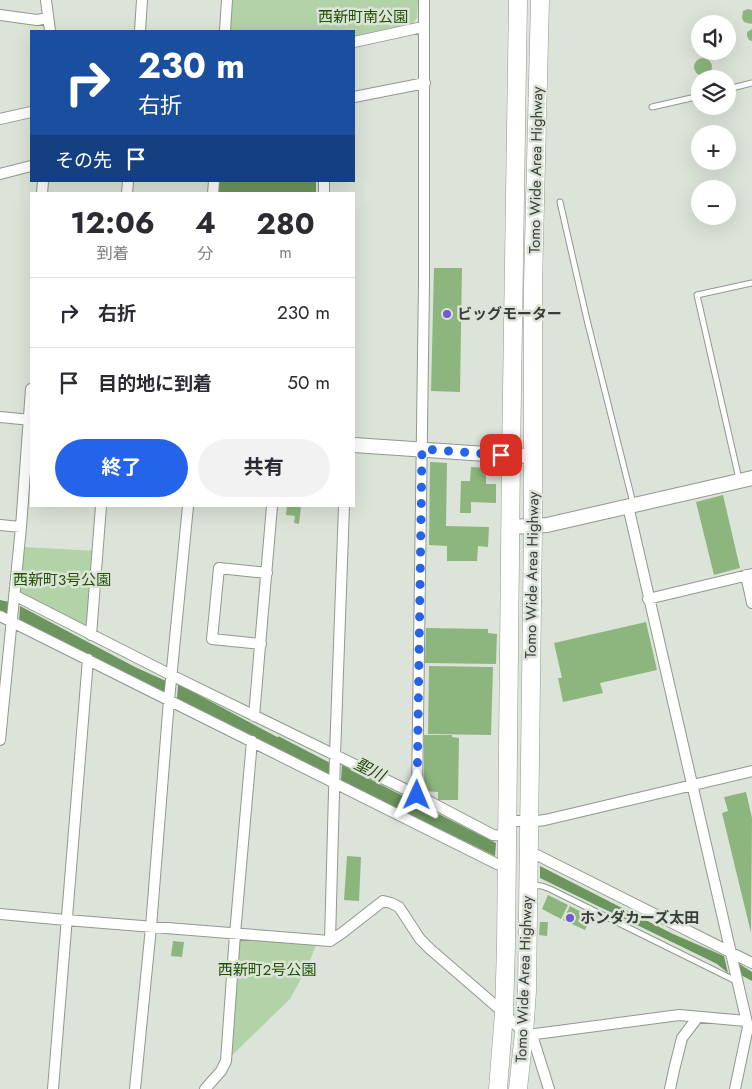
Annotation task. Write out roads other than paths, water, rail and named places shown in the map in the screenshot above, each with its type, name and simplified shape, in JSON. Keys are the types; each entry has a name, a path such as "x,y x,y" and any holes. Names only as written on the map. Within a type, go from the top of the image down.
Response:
{"highway":[{"name":"Tomo Wide Area Highway","path":"498,1089 504,1013 518,0"},
{"name":"Tomo Wide Area Highway","path":"518,1089 528,1034 528,855 533,527 533,284 540,0"}],"street":[{"path":"46,0 50,30"},
{"path":"140,30 142,0"},
{"path":"225,30 227,0"},
{"path":"417,795 422,449 424,0"},
{"path":"0,15 37,20 48,18"},
{"path":"355,42 424,28"},
{"path":"355,98 425,83"},
{"path":"0,119 30,112"},
{"path":"0,174 30,166"},
{"path":"0,418 30,420 0,740"},
{"path":"355,445 533,456"},
{"path":"511,527 546,525 746,480"},
{"path":"630,505 648,599 748,1027 735,1089"},
{"path":"91,634 101,507"},
{"path":"135,1089 151,926 169,698 188,507"},
{"path":"254,716 272,507"},
{"path":"330,941 344,507"},
{"path":"0,525 21,527"},
{"path":"260,644 212,639 219,568 267,573"},
{"path":"648,599 749,575 752,603"},
{"path":"14,599 91,634 171,677 417,795 493,834 507,834 529,821 544,820 752,771"},
{"path":"0,616 12,620 252,741 334,780 497,864 506,865"},
{"path":"53,1089 88,659"},
{"path":"205,1089 221,1071 226,1061 252,741"},
{"path":"528,855 537,855 731,955 752,962"},
{"path":"0,914 330,941 382,901 391,903 399,907 420,939 430,950 528,1034 549,1089"},
{"path":"528,1034 679,1015 746,1021"},
{"path":"670,1089 682,1038 698,1017"}],"lane":[{"path":"736,87 752,83"},
{"path":"652,107 691,98"},
{"path":"560,202 630,505"},
{"path":"746,480 697,295 752,283"},
{"path":"528,880 737,978"}],"waterway":[{"name":"聖川","path":"279,738 329,764"}],"place":[{"name":"ビッグモーター","path":"447,314"},
{"name":"ホンダカーズ太田","path":"570,918"}],"park label":[{"name":"西新町南公園","path":"363,17"},
{"name":"西新町3号公園","path":"62,580"},
{"name":"西新町2号公園","path":"267,970"}]}
